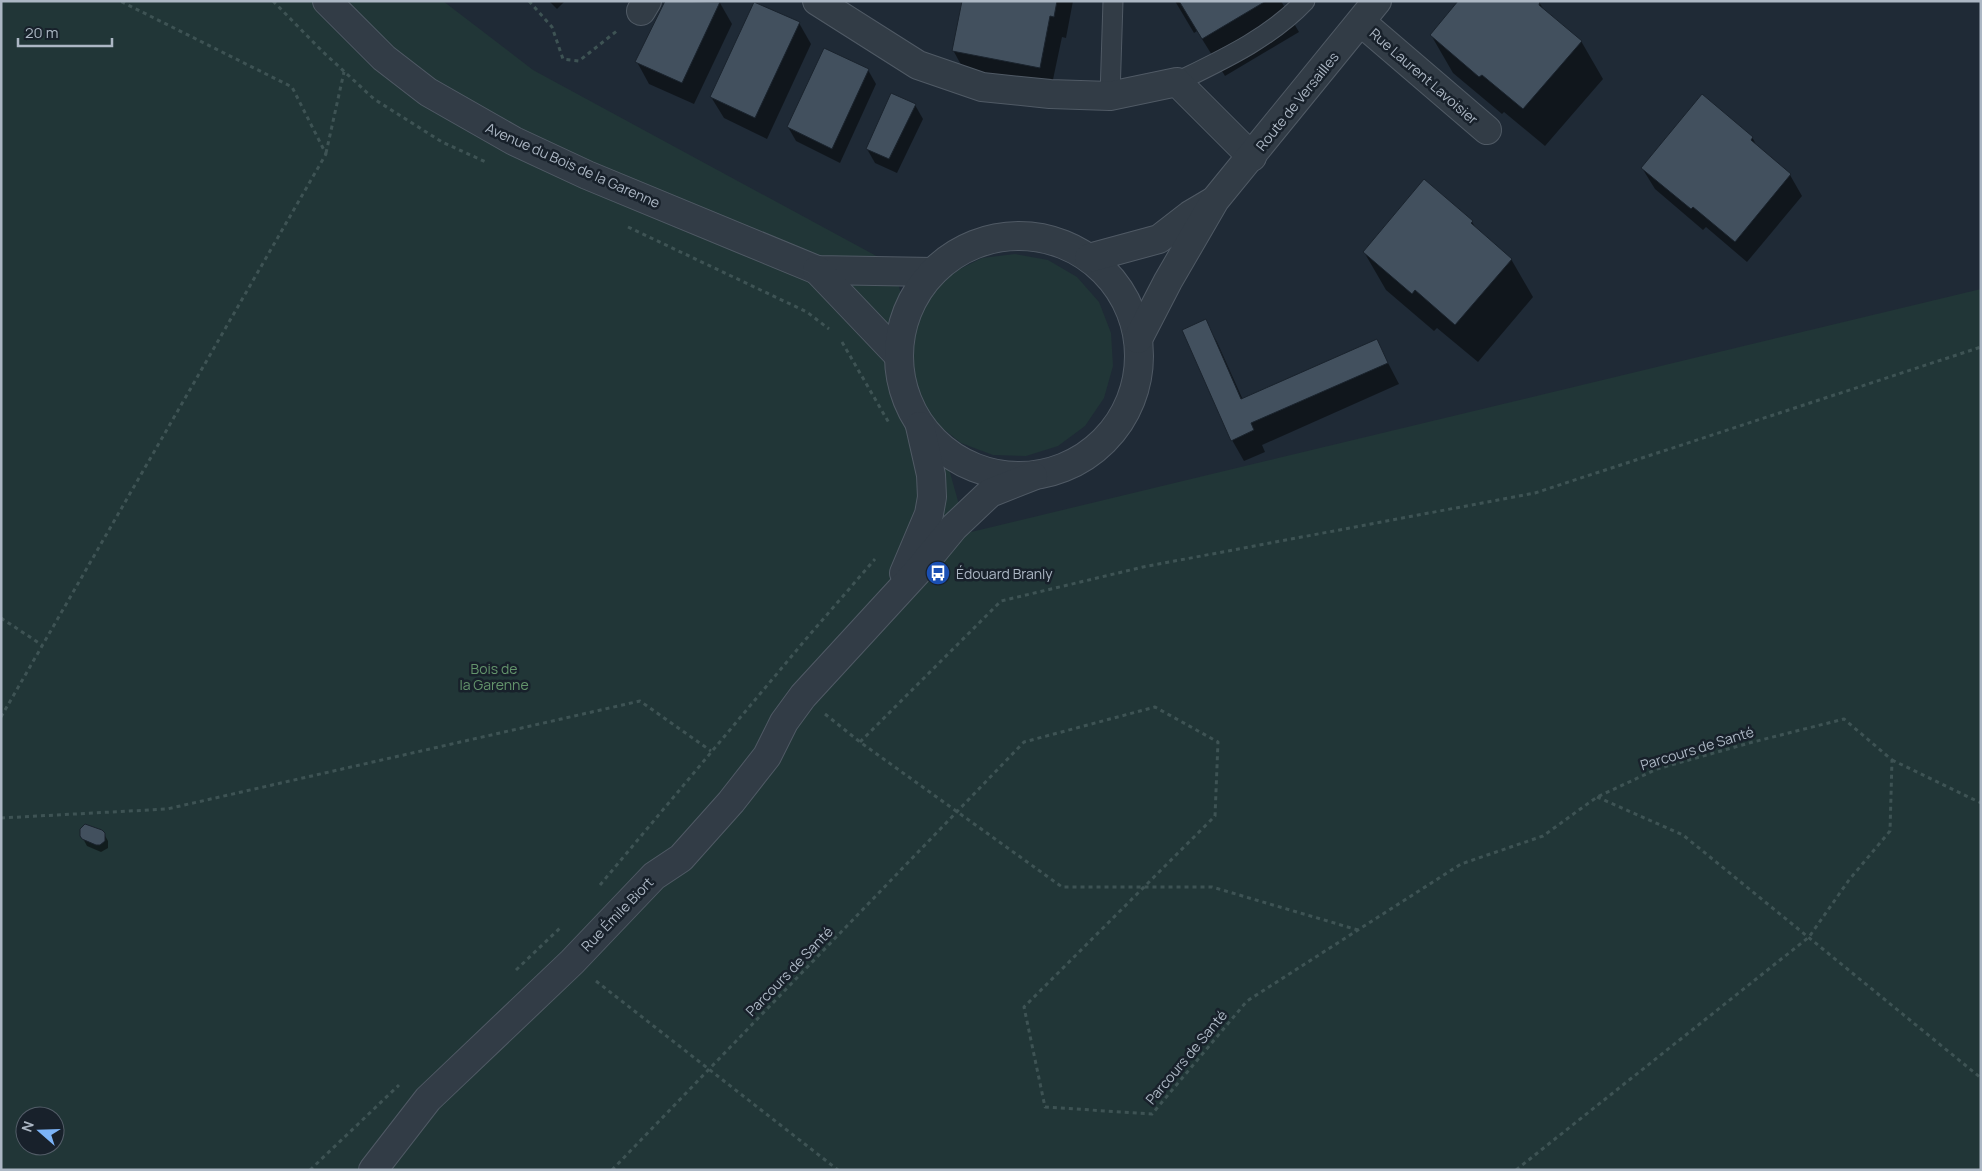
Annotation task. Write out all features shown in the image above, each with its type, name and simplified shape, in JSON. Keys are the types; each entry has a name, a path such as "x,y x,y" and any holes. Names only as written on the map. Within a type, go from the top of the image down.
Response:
{"street":[{"name":"Avenue du Bois de la Garenne","path":"327,1 384,58 428,92 514,141 587,174 817,270 933,272"},
{"name":"Avenue du Bois de la Garenne","path":"334,1 350,26"},
{"path":"817,1 918,65 982,87 1050,94 1110,96 1177,82 1252,157"},
{"name":"Rue Laurent Lavoisier","path":"1369,11 1487,130"},
{"name":"Route de Versailles","path":"1138,339 1168,281 1216,200 1369,11"},
{"name":"Route de Versailles","path":"1089,258 1159,239 1190,215 1216,200"},
{"path":"1000,237 1038,237 1074,248 1089,258 1105,271 1127,302 1138,339 1138,377 1125,414 1108,437 1102,444 1070,466 1033,476 1001,476 970,467 943,450 920,426 904,393 898,356 902,325 914,297 933,272 963,249 1000,237"},
{"name":"Avenue du Bois de la Garenne","path":"817,270 898,356"},
{"name":"Rue Émile Biort","path":"846,647 906,570 929,514 932,497 931,475 920,426"},
{"name":"Rue Émile Biort","path":"373,1170 428,1099 572,962 654,876 681,858 731,802 767,756 784,722 803,696 916,572 954,527 990,493 1033,476"}],"lane":[{"path":"1110,96 1113,1"},
{"path":"1177,82 1240,50 1290,17 1305,1"}],"path":[{"path":"120,1 292,87 326,154"},
{"path":"273,1 344,72 374,99 442,142 496,167"},
{"path":"529,1 552,27 563,58 579,61 644,6"},
{"path":"1,717 326,154 344,72"},
{"path":"622,224 807,312 833,332"},
{"path":"839,338 889,424"},
{"path":"860,742 1000,601 1143,568 1535,494 1981,347"},
{"path":"595,892 878,556"},
{"path":"1,618 42,645"},
{"path":"803,696 860,742 956,813 1062,887 1212,886 1358,930"},
{"path":"1,818 167,809 640,701 711,752"},
{"name":"Parcours de Santé","path":"612,1170 710,1071 1024,742 1155,706 1218,742 1215,816 1024,1007 1045,1107 1152,1114 1247,1001 1461,864 1543,836 1597,797 1657,769 1844,719 1892,760"},
{"path":"1516,1170 1809,937 1848,880 1890,831 1892,760 1981,803"},
{"path":"1597,797 1683,835 1981,1078"},
{"path":"509,977 564,924"},
{"path":"572,962 838,1170"},
{"path":"310,1170 404,1079"}],"green space":[{"name":"Bois de la Garenne","path":"1,1 443,1 533,70 893,265 913,338 915,328 929,297 952,273 982,258 1015,254 1048,260 1077,277 1099,302 1111,333 1113,366 1104,398 1085,426 1058,446 1026,456 993,455 961,443 936,423 967,533 1981,289 1981,1170 1,1170"}],"building":[{"path":"665,1 720,2 682,83 635,62"},
{"path":"962,1 1057,1 1054,17 1050,16 1040,68 952,51"},
{"path":"1179,1 1266,1 1202,39"},
{"path":"1458,1 1540,1 1539,5 1582,41 1523,109 1482,75 1479,77 1430,35"},
{"path":"754,2 800,22 755,118 710,97"},
{"path":"824,48 869,69 832,149 787,127"},
{"path":"891,93 916,104 889,159 866,149"},
{"path":"1702,94 1753,137 1751,140 1791,174 1735,242 1693,207 1691,209 1641,168"},
{"path":"1424,179 1473,221 1471,223 1512,259 1455,325 1415,290 1412,294 1363,252"},
{"path":"1206,319 1241,399 1377,339 1388,363 1251,423 1254,430 1231,441 1182,330"},
{"path":"85,824 102,830 105,833 105,841 100,845 96,845 82,839 80,829"}],"place":[{"name":"Édouard Branly","path":"938,573"}]}
